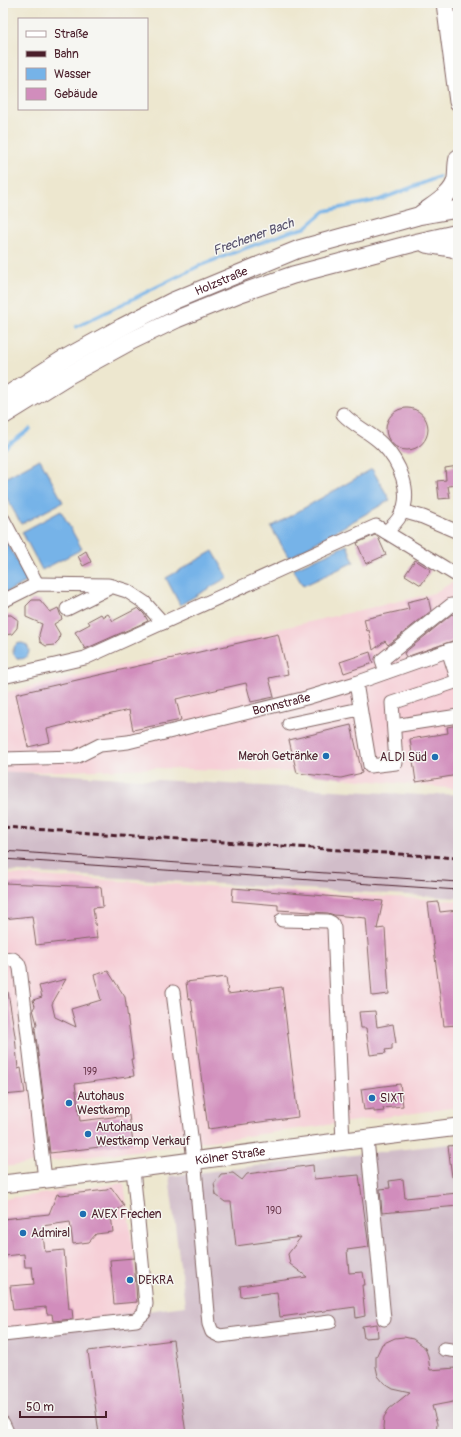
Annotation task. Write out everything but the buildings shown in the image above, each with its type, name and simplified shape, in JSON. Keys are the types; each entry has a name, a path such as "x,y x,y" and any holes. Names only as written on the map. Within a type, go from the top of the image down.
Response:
{"main road":[{"path":"446,3 458,102"},
{"path":"418,216 447,194 452,188 456,179 456,164 458,158"},
{"name":"Holzstraße","path":"3,398 62,360 173,301 299,249 418,216 458,209"},
{"name":"Holzstraße","path":"3,416 76,371 131,340 177,319 241,293 293,275 418,242 458,234"},
{"path":"418,242 452,248 458,251"},
{"name":"Kölner Straße","path":"3,1184 133,1169 458,1127"}],"street":[{"path":"342,414 350,422 382,444 395,460 403,478 406,500 400,516 386,532"},
{"path":"402,511 423,517 458,532"},
{"path":"3,519 37,584"},
{"path":"3,677 85,658 376,526 458,576"},
{"path":"3,601 37,584 108,585 127,591 145,603 163,623"},
{"path":"67,609 113,586"},
{"path":"386,672 382,660 451,605 458,604"},
{"path":"356,683 370,766 396,763 392,703 458,681 453,649"},
{"name":"Bonnstraße","path":"3,759 76,757 100,745 128,742 306,698 356,683 453,649"},
{"path":"289,724 360,709"},
{"path":"394,726 458,716"},
{"path":"282,920 328,920 332,923 334,928 343,1142"},
{"path":"3,960 13,959 18,963 20,968 45,1179"},
{"path":"173,992 194,1161 209,1324 212,1332 220,1336 330,1322"},
{"path":"367,1139 384,1319"},
{"path":"3,1335 136,1320 144,1313 146,1304 133,1169"},
{"path":"444,1349 458,1351"},
{"path":"3,1423 8,1434"}],"shaded area":[{"path":"453,582 458,585 458,789 341,778 297,772 157,768 3,773 3,693 434,593"},
{"path":"18,772 421,795 458,794 458,898 3,871 3,773"},
{"path":"3,874 458,901 458,1107 166,1147 3,1167"},
{"path":"458,1143 458,1434 3,1434 3,1330 185,1306 169,1176"},
{"path":"124,1183 134,1256 137,1302 136,1313 3,1330 3,1199"}],"water":[{"path":"40,459 63,502 21,524 3,491 3,479"},
{"path":"372,469 390,500 289,558 271,527"},
{"path":"61,511 82,549 42,570 22,532"},
{"path":"3,535 28,581 3,594"},
{"path":"347,545 354,562 303,586 293,569"},
{"path":"213,551 228,577 180,605 166,578"},
{"path":"18,643 24,643 29,648 27,657 24,659 18,659 13,654 13,648"}],"waterway":[{"name":"Frechener Bach","path":"76,327 201,265 289,232 305,228 325,211 379,200 439,177"},
{"name":"Frechener Bach","path":"3,449 30,429"}],"tram line":[{"path":"3,851 458,882"},
{"path":"3,859 458,890"}],"railway":[{"path":"3,827 458,858"}],"place":[{"name":"Meroh Getränke","path":"326,756"},
{"name":"ALDI Süd","path":"435,757"},
{"name":"SIXT","path":"372,1098"},
{"name":"Autohaus Westkamp","path":"69,1103"},
{"name":"Autohaus Westkamp Verkauf","path":"88,1134"},
{"name":"AVEX Frechen","path":"83,1214"},
{"name":"Admiral","path":"23,1233"},
{"name":"DEKRA","path":"130,1280"}]}
